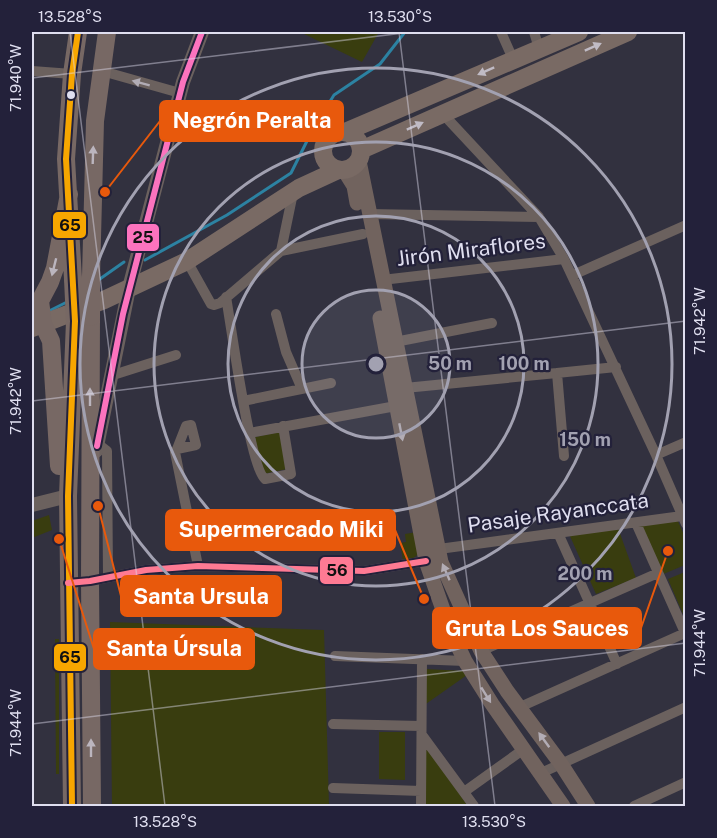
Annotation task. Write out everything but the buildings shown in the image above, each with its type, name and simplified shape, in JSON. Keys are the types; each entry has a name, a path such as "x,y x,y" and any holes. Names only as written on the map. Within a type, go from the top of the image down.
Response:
{"highway":[{"path":"78,32 72,74 66,159 82,278"},
{"path":"72,807 68,496 78,318 95,121 107,32"},
{"path":"68,496 60,468 51,341 38,314 55,268 69,194"},
{"path":"78,318 90,470 92,807"},
{"path":"70,697 91,697"}],"main road":[{"path":"296,190 330,136 345,132 513,59 536,40 579,32"},
{"path":"38,314 78,318 129,288 187,261 296,190 443,114 628,32"},
{"path":"345,132 356,138 351,163 354,186 426,561 449,627 465,661 563,807"},
{"path":"323,150 330,166 351,163"},
{"path":"351,163 369,214 441,562 481,651 507,691 561,764 588,807"}],"street":[{"path":"90,470 98,444 129,288 179,99 202,32"},
{"path":"501,32 513,59"},
{"path":"32,71 72,74"},
{"path":"102,71 179,99 291,131"},
{"path":"443,114 539,217 564,259 616,367 684,520"},
{"path":"281,251 296,190"},
{"path":"369,214 539,217"},
{"path":"573,275 686,225"},
{"path":"187,261 211,304 217,305 281,251 363,234"},
{"name":"Jirón Miraflores","path":"382,280 564,259"},
{"path":"226,297 249,433 261,477 265,479 291,474 283,426"},
{"path":"276,314 286,352 302,389"},
{"path":"395,342 492,323"},
{"path":"110,376 176,355"},
{"path":"405,388 616,367"},
{"path":"557,373 564,456"},
{"path":"243,401 331,383"},
{"path":"249,433 396,406"},
{"path":"656,455 686,442"},
{"path":"98,444 106,448 107,452 108,578"},
{"path":"177,449 175,452 198,566"},
{"path":"32,505 68,496"},
{"name":"Pasaje Rayanccata","path":"439,549 636,523 684,520"},
{"path":"520,707 685,634 636,523"},
{"path":"558,533 616,664"},
{"path":"68,583 146,570 198,566 364,571 426,561"},
{"path":"481,651 658,573"},
{"path":"335,656 465,661"},
{"path":"421,807 422,659"},
{"path":"541,773 686,708"},
{"path":"333,724 422,731"},
{"path":"422,731 474,807"},
{"path":"464,792 524,748"},
{"path":"634,807 686,782"},
{"path":"333,788 421,791"}],"green space":[{"path":"300,32 379,32 362,62"},
{"path":"280,432 287,469 263,474 255,437"},
{"path":"49,515 52,530 32,538 32,521"},
{"path":"677,519 685,537 685,565 661,575 638,525"},
{"path":"618,528 636,578 596,594 569,534"},
{"path":"417,532 419,553 414,558 403,560 400,543 406,542 405,534"},
{"path":"685,572 685,619 668,579"},
{"path":"110,622 324,630 329,806 112,806"},
{"path":"55,639 59,639 59,774 56,774"},
{"path":"425,669 466,671 467,675 423,706"},
{"path":"379,732 405,732 405,780 379,779"},
{"path":"424,744 468,806 421,806"}],"waterway":[{"path":"145,260 227,215 291,173 313,129 334,95 380,64 405,32"},
{"path":"97,281 124,262"},
{"path":"49,311 67,302"}],"transit line":[{"name":"65","path":"72,806 68,496 75,321 66,159 72,74 78,32"},
{"name":"25","path":"97,446 123,314 183,82 202,32"},
{"name":"56","path":"68,583 146,570 198,566 364,571 426,561"}],"place":[{"name":"Negrón Peralta","path":"105,192"},
{"name":"Santa Ursula","path":"98,506"},
{"name":"Santa Úrsula","path":"59,539"},
{"name":"Gruta Los Sauces","path":"668,551"},
{"name":"Supermercado Miki","path":"424,599"}]}
